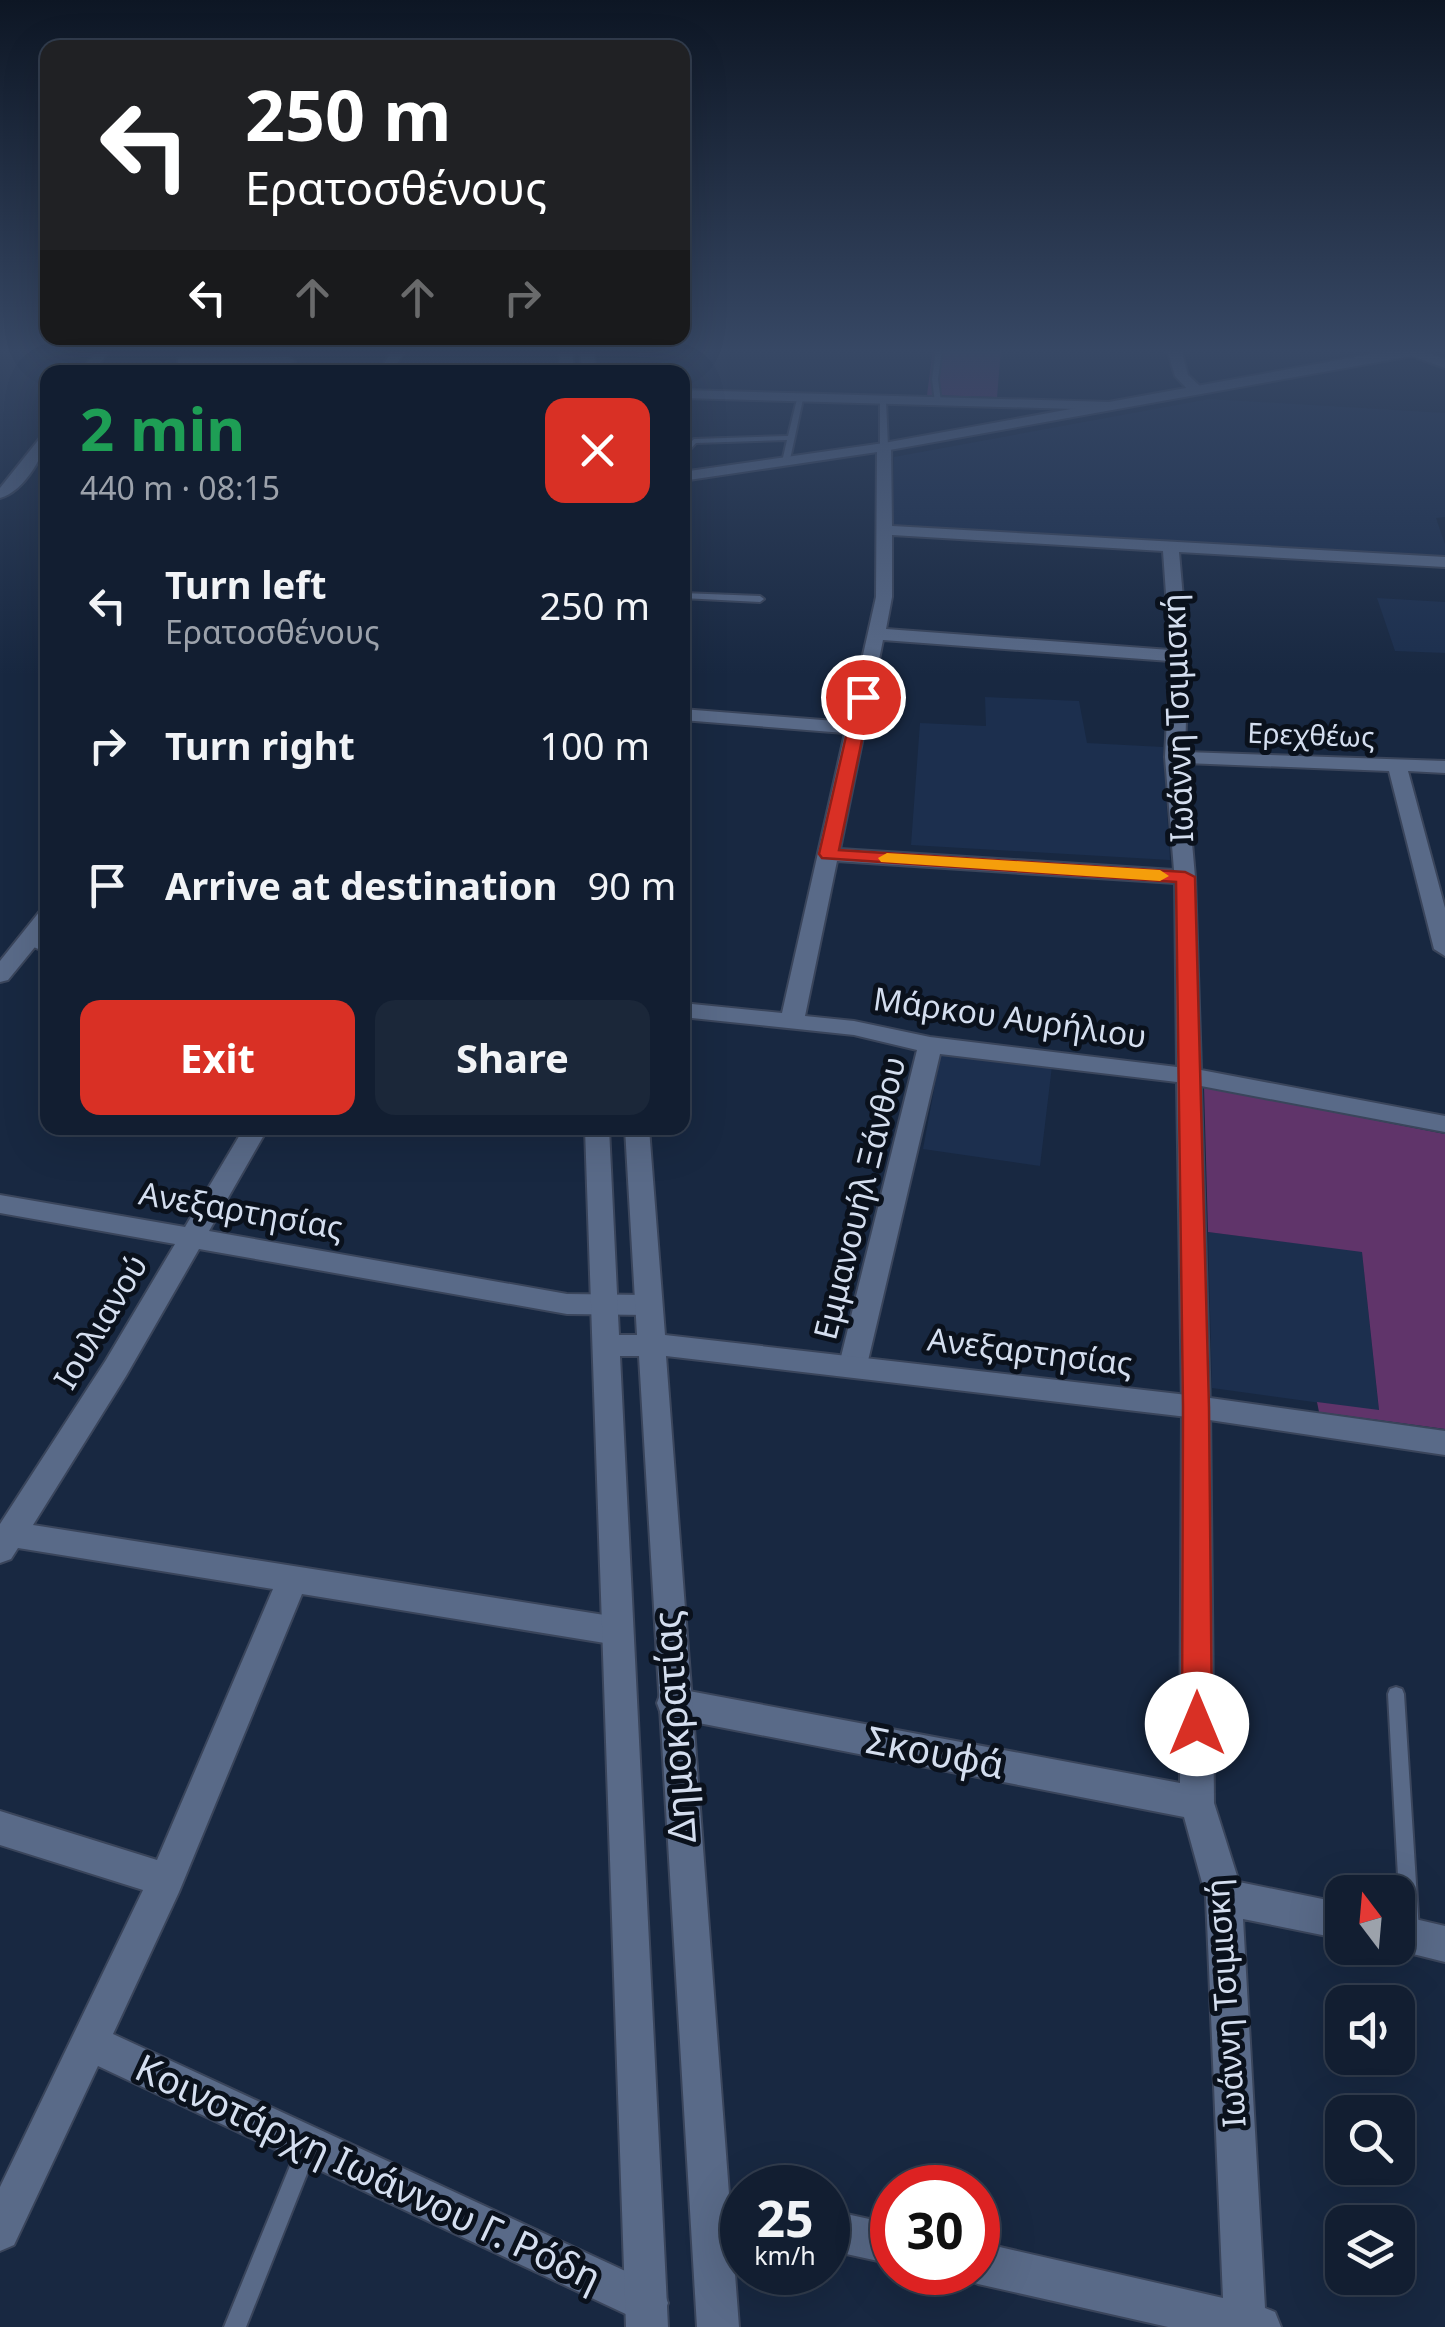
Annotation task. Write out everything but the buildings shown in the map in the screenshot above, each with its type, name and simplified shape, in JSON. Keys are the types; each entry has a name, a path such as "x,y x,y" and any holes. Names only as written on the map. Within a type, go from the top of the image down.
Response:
{"street":[{"path":"1,494 10,489 31,458"},
{"path":"690,475 815,458"},
{"path":"792,1022 884,597 884,458"},
{"path":"884,530 1445,562"},
{"name":"Ιωάννη Τσιμισκή","path":"1172,548 1179,656 1174,757 1185,877 1196,1407 1197,1803 1220,1870 1224,1897 1252,2325"},
{"path":"877,634 1179,656"},
{"path":"690,715 856,728"},
{"name":"Ερεχθέως","path":"1174,757 1445,767"},
{"path":"1398,765 1445,949"},
{"path":"828,854 1185,877"},
{"path":"0,974 38,946"},
{"name":"Μάρκου Αυρήλιου","path":"690,1011 854,1028 930,1045 1189,1076 1445,1124"},
{"name":"Εμμανουήλ Ξάνθου","path":"853,1365 930,1045"},
{"name":"Ιουλιανού","path":"5,1542 116,1368 252,1135"},
{"name":"Δημοκρατίας","path":"597,1135 647,2315"},
{"name":"Δημοκρατίας","path":"637,1135 674,1703 721,2165"},
{"name":"Ανεξαρτησίας","path":"0,1204 567,1304 648,1304"},
{"name":"Ανεξαρτησίας","path":"606,1346 650,1344 853,1365 1445,1442"},
{"path":"5,1542 293,1579 617,1631"},
{"path":"0,2232 166,1880 293,1579"},
{"name":"Σκουφά","path":"674,1703 1197,1803"},
{"path":"0,1828 166,1880"},
{"path":"1224,1897 1325,1918"},
{"name":"Κοινοτάρχη Ιωάννου Γ. Ρόδη","path":"90,2043 309,2144 647,2315"},
{"path":"1000,2268 1252,2325"},
{"name":"Δημοκρατίας","path":"718,2327 721,2295"}],"lane":[{"path":"786,462 787,458"},
{"path":"690,595 760,599"},
{"path":"1396,1694 1418,1937"},
{"path":"235,2327 309,2144"}],"shaded area":[{"path":"894,458 1445,458 1445,517 1436,518 1445,544 1445,558 893,525"},
{"path":"1377,598 1445,602 1445,653 1395,651"},
{"path":"985,697 1079,701 1087,743 1163,747 1170,860 911,845 920,723 986,726"},
{"path":"941,1052 1052,1066 1040,1166 923,1149"},
{"path":"1204,1087 1445,1134 1445,1429 1319,1412 1317,1402 1379,1410 1362,1252 1208,1232"},
{"path":"1208,1232 1362,1251 1379,1411 1212,1388"}],"slow traffic":[{"path":"887,858 1160,876"}],"route":[{"path":"863,697 828,854 1185,877 1196,1407 1197,1724"}]}
